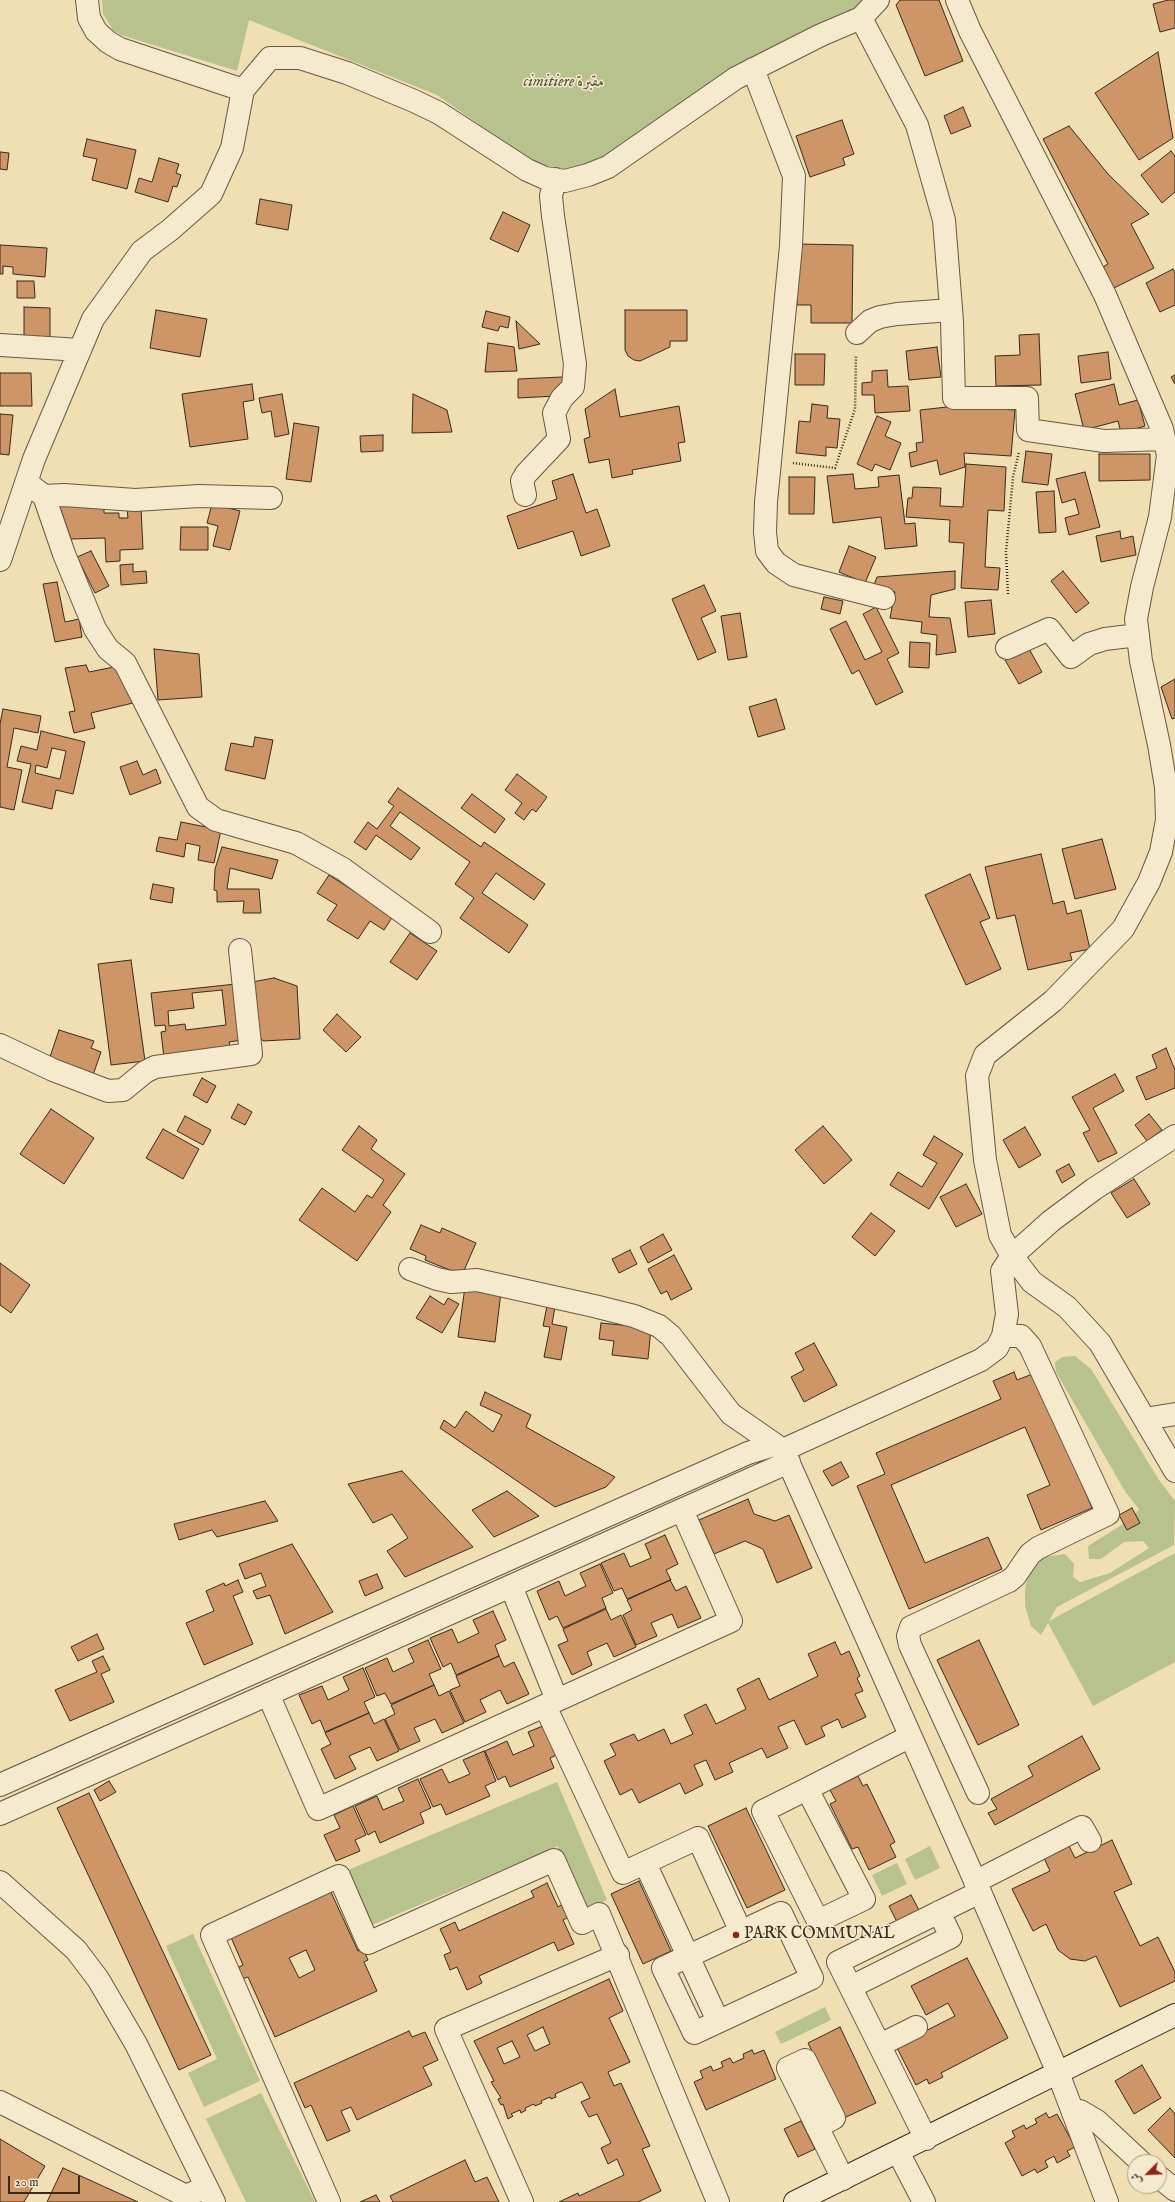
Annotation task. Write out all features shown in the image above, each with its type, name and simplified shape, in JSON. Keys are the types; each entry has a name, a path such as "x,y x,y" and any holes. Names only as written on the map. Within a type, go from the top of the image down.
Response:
{"street":[{"path":"88,0 89,18 96,31 120,50 243,90"},
{"path":"0,560 26,482 93,319 142,251 170,230 211,194 232,148 243,90 270,58 300,58 347,73 439,113 526,170 546,178 565,181 588,175 608,167 690,109 754,69 821,35 861,18 878,0"},
{"path":"957,0 970,31 1104,294 1148,392 1168,455 1160,518 1142,587 1136,619 1141,661 1159,745 1166,787 1167,820 1161,852 1149,882 1123,928 1053,1001 985,1055 977,1076 985,1160 1000,1235 1012,1256 1032,1282 1067,1307 1100,1343 1175,1471"},
{"path":"861,18 917,125 944,220 951,310 954,398 1027,398 1028,430 1104,441 1164,439"},
{"path":"754,69 794,176 791,246 765,532 767,550 776,563 794,575 884,598"},
{"path":"524,495 522,481 526,474 558,439 554,413 562,398 573,387 575,372 553,216 551,196 555,179"},
{"path":"857,333 870,321 880,317 897,314 951,310"},
{"path":"0,345 80,350"},
{"path":"26,482 44,496 64,554 95,629 108,649 125,663 198,807 216,820 296,843 343,869 430,932"},
{"path":"44,496 64,495 135,500 199,496 271,498"},
{"path":"1007,648 1049,629 1071,657 1089,644 1104,639 1138,635"},
{"path":"0,1045 53,1070 108,1091 123,1090 145,1072 155,1067 251,1054 240,950"},
{"path":"0,1814 682,1510 782,1453 981,1360 997,1348 1003,1336 1007,1314 1002,1271 1012,1256 1051,1221 1094,1189 1175,1136"},
{"path":"410,1269 437,1279 451,1282 477,1280 586,1304 634,1316 659,1326 671,1336 731,1414 782,1453 977,1887 1058,2073 1107,2202"},
{"path":"978,1793 910,1644 908,1636 911,1627 1009,1582 1030,1554 1038,1548 1108,1514 1030,1346 1021,1336 1003,1336"},
{"path":"1145,1419 1175,1414"},
{"path":"0,1785 748,1452 782,1453"},
{"path":"268,1694 318,1809 731,1621 682,1510"},
{"path":"511,1586 551,1703 623,1873 698,1838 742,1932"},
{"path":"807,1788 864,1899 818,1921 763,1811 807,1788 909,1737"},
{"path":"926,2139 838,1962 939,1912 977,1887 1082,1827 1090,1841"},
{"path":"329,2202 212,1935 339,1876 368,1943 554,1860 582,1923 600,1914 718,2202"},
{"path":"645,1863 718,2021 812,1978 781,1913 688,1956"},
{"path":"0,1882 76,1950 98,1979 136,2044 210,2194 184,2199 0,2102"},
{"path":"890,1968 951,1937 939,1912"},
{"path":"854,1994 897,1981 878,1942"},
{"path":"522,2202 446,2029 618,1955"},
{"path":"795,2202 926,2139 1175,2014"},
{"path":"880,2045 916,2027"},
{"path":"1073,2113 1080,2112 1097,2121 1132,2154"},
{"path":"817,2127 843,2179"},
{"path":"898,2152 924,2202"},
{"path":"1167,2184 1175,2190"}],"path":[{"path":"771,460 835,468 855,409 857,333"},
{"path":"1008,594 1006,552 1013,477 1022,440 1028,430"}],"green space":[{"name":"cimitiere مقبرة","path":"102,0 867,0 857,10 720,77 642,129 597,163 568,170 540,164 528,159 437,95 249,20 237,71 121,35 113,30 103,14"},
{"path":"1075,1356 1091,1369 1159,1480 1175,1501 1174,1545 1057,1607 1049,1621 1175,1553 1175,1662 1093,1706 1048,1623 1041,1635 1031,1626 1025,1606 1025,1590 1028,1574 1034,1566 1045,1557 1065,1554 1074,1564 1073,1577 1080,1582 1110,1573 1149,1548 1143,1541 1124,1542 1101,1559 1089,1559 1088,1546 1131,1519 1139,1509 1126,1493 1056,1372 1055,1362 1062,1357"},
{"path":"557,1782 607,1900 585,1910 558,1846 372,1925 348,1870"},
{"path":"930,1846 940,1868 915,1880 905,1859"},
{"path":"897,1863 907,1884 882,1896 872,1875"},
{"path":"193,1934 260,2081 204,2107 188,2073 217,2059 166,1946"},
{"path":"825,2007 831,2020 781,2044 775,2032"},
{"path":"261,2093 315,2202 246,2202 206,2119"}],"building":[{"path":"900,0 939,0 963,61 925,76 896,5"},
{"path":"1168,0 1175,0 1175,28 1160,32 1153,4"},
{"path":"1158,52 1173,138 1139,160 1095,93"},
{"path":"963,107 971,126 951,134 944,116"},
{"path":"842,120 854,154 843,158 845,165 810,177 796,136"},
{"path":"1069,126 1108,174 1149,214 1131,224 1154,268 1112,289 1101,268 1108,264 1043,139"},
{"path":"87,139 136,150 127,189 92,180 97,159 83,156"},
{"path":"1171,151 1175,156 1175,192 1162,203 1141,175"},
{"path":"0,152 9,153 7,170 0,169"},
{"path":"159,158 179,164 176,173 181,175 177,187 173,186 168,202 135,192 139,178 152,182"},
{"path":"260,199 292,205 288,230 256,224"},
{"path":"503,212 530,225 518,252 490,239"},
{"path":"797,244 853,245 852,323 811,323 811,305 797,305"},
{"path":"0,245 47,248 45,277 13,274 13,267 3,266 3,274 0,274"},
{"path":"1173,269 1175,273 1175,305 1160,312 1146,283"},
{"path":"17,281 34,281 35,298 17,298"},
{"path":"24,307 50,308 50,338 24,338"},
{"path":"156,310 207,319 200,357 150,348"},
{"path":"625,310 687,310 687,341 670,341 670,347 640,361 634,360 628,356 625,350"},
{"path":"486,311 510,317 508,328 500,326 498,331 482,327"},
{"path":"516,321 540,344 519,349"},
{"path":"1039,334 1041,385 996,386 995,356 1020,355 1019,335"},
{"path":"488,343 514,347 517,371 485,372"},
{"path":"937,347 941,377 909,380 906,351"},
{"path":"1108,352 1111,379 1081,383 1078,356"},
{"path":"795,354 825,354 824,385 795,385"},
{"path":"887,370 888,387 908,386 910,411 875,413 874,395 862,395 862,383 872,382 872,371"},
{"path":"0,373 31,373 32,406 0,406"},
{"path":"1175,375 1175,384 1171,377"},
{"path":"563,377 564,388 557,396 518,398 518,379"},
{"path":"252,384 254,400 243,402 248,439 190,447 182,394"},
{"path":"1114,384 1119,405 1138,400 1145,426 1121,433 1118,421 1084,430 1075,394"},
{"path":"615,389 620,417 679,406 685,442 678,443 681,461 632,470 633,474 612,478 609,459 589,463 584,439 590,437 585,409"},
{"path":"282,394 289,434 275,437 271,411 262,413 259,398"},
{"path":"413,394 447,410 452,432 412,433"},
{"path":"812,404 828,406 827,418 840,419 837,448 826,447 826,456 796,453 799,421 810,422"},
{"path":"956,406 1015,410 1011,456 964,453 965,467 940,475 937,460 911,467 909,453 917,451 916,443 923,442 920,410"},
{"path":"0,414 13,415 9,455 0,454"},
{"path":"877,416 891,422 885,436 901,443 890,470 875,464 872,471 857,464"},
{"path":"294,423 319,427 311,482 286,479"},
{"path":"383,435 383,451 361,452 360,436"},
{"path":"1026,451 1052,454 1048,485 1022,482"},
{"path":"1099,454 1150,454 1150,480 1099,481"},
{"path":"966,464 1006,467 1004,511 988,510 985,567 1000,568 998,590 961,588 964,543 949,542 950,520 906,517 908,498 912,498 913,487 941,488 940,506 963,507"},
{"path":"1085,472 1100,527 1069,535 1065,518 1079,514 1075,499 1062,503 1056,479"},
{"path":"573,474 586,513 597,509 610,546 581,556 573,531 518,549 507,516 557,499 552,481"},
{"path":"853,474 855,489 879,487 878,477 899,475 905,524 915,523 917,546 885,549 881,517 833,523 827,476"},
{"path":"789,477 815,477 814,514 789,514"},
{"path":"1054,491 1056,532 1039,533 1036,492"},
{"path":"104,504 104,513 119,513 119,518 128,518 127,509 141,508 143,549 120,550 120,561 106,562 105,538 71,539 59,505"},
{"path":"212,504 240,511 230,550 213,546 218,526 207,523"},
{"path":"181,527 208,527 208,550 180,550"},
{"path":"1120,531 1121,539 1133,536 1136,555 1101,562 1096,536"},
{"path":"849,546 876,557 865,583 839,572"},
{"path":"91,551 109,586 95,593 77,557"},
{"path":"133,564 133,572 146,571 147,583 121,585 120,565"},
{"path":"955,571 955,589 931,595 929,617 950,618 956,652 936,655 937,635 921,633 922,622 890,618 895,592 872,590 877,577"},
{"path":"1063,571 1089,603 1076,613 1051,581"},
{"path":"57,582 65,622 79,619 82,637 55,642 43,584"},
{"path":"704,585 716,611 701,618 716,652 698,660 672,599"},
{"path":"824,597 843,601 840,614 821,609"},
{"path":"991,600 995,634 968,637 965,602"},
{"path":"876,607 899,653 887,659 903,692 876,705 859,670 852,674 830,629 846,621 865,660 882,652 863,614"},
{"path":"740,613 747,657 728,660 721,616"},
{"path":"910,642 930,643 929,668 909,667"},
{"path":"1028,647 1042,672 1019,684 1005,660"},
{"path":"154,649 199,654 202,697 158,700"},
{"path":"86,665 89,672 119,666 133,703 91,713 95,728 74,733 69,712 75,711 65,668"},
{"path":"1175,679 1175,718 1172,719 1161,687"},
{"path":"776,699 785,729 758,737 749,707"},
{"path":"3,709 41,716 38,733 14,728 7,767 22,770 14,810 0,807 0,724"},
{"path":"41,731 85,742 73,794 56,790 52,809 22,802 31,764 17,761 21,746 37,750","holes":["52,748 66,751 60,779 35,773 36,765 47,768"]},
{"path":"255,737 273,740 265,779 225,770 231,743 253,747"},
{"path":"137,761 143,775 156,769 161,783 130,795 120,767"},
{"path":"517,774 547,797 536,812 532,809 524,820 515,813 522,803 505,790"},
{"path":"398,788 481,847 484,842 545,884 534,900 496,873 482,893 528,925 509,953 460,918 474,898 455,884 470,862 400,812 390,826 420,848 411,860 376,835 366,850 354,842 368,822 377,829 394,806 388,802"},
{"path":"472,794 505,819 495,833 461,808"},
{"path":"181,822 221,830 214,863 198,860 200,846 186,843 184,857 156,851 159,837 177,840"},
{"path":"1102,839 1116,889 1075,899 1062,849"},
{"path":"222,847 278,860 272,879 230,868 227,889 259,889 261,913 243,913 244,901 217,902 217,891 214,890 215,869"},
{"path":"1041,854 1053,904 1064,901 1067,914 1081,910 1090,949 1070,953 1072,960 1028,970 1015,915 997,919 985,867"},
{"path":"970,874 990,918 980,922 1001,969 966,985 925,895"},
{"path":"329,875 393,916 384,930 370,921 358,939 327,920 337,905 317,893"},
{"path":"153,884 174,888 172,903 150,899"},
{"path":"410,933 437,951 417,980 390,962"},
{"path":"131,960 145,1061 111,1065 98,964"},
{"path":"274,978 297,986 300,1039 263,1041 255,1031 252,982"},
{"path":"236,984 242,1040 229,1042 231,1050 164,1058 161,1032 166,1031 165,1025 155,1026 151,993","holes":["222,990 226,1025 186,1030 185,1024 169,1026 168,1011 194,1008 192,993"]},
{"path":"337,1014 361,1037 346,1052 323,1030"},
{"path":"59,1030 94,1041 91,1048 101,1052 93,1075 49,1060"},
{"path":"1166,1048 1175,1070 1175,1088 1146,1100 1136,1077 1157,1068 1152,1055"},
{"path":"1115,1074 1124,1091 1093,1108 1117,1153 1098,1162 1083,1133 1090,1130 1072,1097"},
{"path":"202,1078 216,1086 207,1103 193,1095"},
{"path":"238,1104 252,1112 245,1125 231,1118"},
{"path":"51,1109 94,1138 64,1184 20,1154"},
{"path":"1149,1114 1162,1130 1147,1141 1135,1125"},
{"path":"185,1116 211,1130 203,1145 177,1131"},
{"path":"359,1126 377,1140 371,1149 405,1174 383,1205 391,1212 357,1261 299,1220 322,1188 355,1212 367,1195 372,1198 384,1180 342,1150"},
{"path":"823,1126 852,1160 824,1184 795,1150"},
{"path":"1025,1127 1041,1155 1019,1168 1003,1140"},
{"path":"163,1129 199,1149 183,1179 146,1158"},
{"path":"934,1136 963,1154 929,1209 890,1185 898,1172 922,1187 937,1163 923,1155"},
{"path":"1069,1164 1075,1175 1062,1183 1056,1171"},
{"path":"1134,1179 1150,1204 1127,1218 1111,1193"},
{"path":"966,1184 982,1214 956,1227 940,1197"},
{"path":"871,1213 895,1231 875,1256 852,1237"},
{"path":"421,1225 440,1233 442,1228 476,1243 462,1275 425,1260 426,1256 410,1249"},
{"path":"663,1234 672,1250 648,1263 640,1247"},
{"path":"630,1250 637,1264 619,1273 612,1259"},
{"path":"674,1255 692,1289 671,1300 667,1291 661,1294 648,1269"},
{"path":"0,1263 30,1285 11,1313 0,1305"},
{"path":"465,1287 501,1292 495,1342 458,1337"},
{"path":"430,1296 444,1305 448,1298 459,1304 442,1333 416,1318"},
{"path":"547,1306 555,1307 552,1324 567,1327 561,1360 544,1357 550,1327 543,1326"},
{"path":"601,1323 651,1328 648,1359 612,1355 614,1341 599,1339"},
{"path":"814,1343 837,1385 804,1402 791,1377 804,1370 795,1353"},
{"path":"1014,1372 1017,1380 1035,1373 1092,1508 1041,1530 1027,1495 1050,1485 1025,1427 891,1485 925,1563 988,1537 1002,1569 909,1609 857,1486 885,1474 876,1453 1001,1399 993,1381"},
{"path":"485,1392 531,1415 526,1427 615,1477 606,1487 555,1507 440,1428 444,1420 455,1428 466,1411 493,1432 502,1415 480,1405"},
{"path":"841,1462 849,1477 832,1486 823,1471"},
{"path":"402,1471 473,1547 405,1577 387,1551 408,1538 392,1514 373,1523 348,1484"},
{"path":"507,1491 539,1516 494,1537 472,1510"},
{"path":"748,1499 754,1514 775,1521 789,1515 812,1568 777,1583 763,1549 745,1541 714,1554 699,1520"},
{"path":"265,1501 278,1521 217,1537 212,1530 179,1540 174,1524"},
{"path":"1132,1508 1140,1523 1127,1530 1119,1515"},
{"path":"665,1535 678,1564 666,1570 671,1580 627,1599 622,1588 614,1591 601,1563 624,1553 630,1567 651,1558 645,1544"},
{"path":"292,1544 333,1612 285,1634 270,1595 257,1599 253,1591 266,1586 261,1573 245,1579 239,1564"},
{"path":"600,1564 613,1593 602,1598 606,1608 563,1628 557,1616 549,1620 537,1591 559,1581 565,1596 586,1586 580,1573"},
{"path":"377,1574 383,1588 365,1596 359,1581"},
{"path":"238,1580 243,1592 233,1596 253,1644 204,1665 186,1623 214,1611 206,1591 224,1583 225,1586"},
{"path":"670,1580 676,1591 686,1586 701,1618 678,1628 672,1614 651,1623 657,1636 636,1645 623,1615 632,1610 627,1600"},
{"path":"606,1609 611,1620 621,1615 636,1647 614,1657 607,1643 587,1652 592,1665 572,1675 558,1645 568,1641 563,1629"},
{"path":"493,1611 506,1640 495,1645 499,1656 456,1675 451,1663 443,1667 430,1638 452,1629 458,1643 479,1633 473,1620"},
{"path":"97,1634 104,1649 78,1661 71,1647"},
{"path":"428,1640 441,1669 429,1674 434,1685 391,1704 385,1693 377,1696 365,1668 387,1658 393,1672 414,1662 408,1649"},
{"path":"979,1640 1019,1725 978,1745 937,1660"},
{"path":"835,1642 841,1655 849,1651 860,1676 857,1678 863,1691 855,1694 866,1717 842,1728 838,1719 821,1727 825,1736 806,1745 794,1720 778,1727 788,1748 767,1758 762,1748 729,1763 733,1772 715,1780 706,1760 694,1765 703,1785 685,1794 680,1783 639,1803 632,1789 620,1795 604,1761 616,1755 610,1744 634,1734 638,1741 664,1729 671,1744 693,1734 684,1715 706,1704 716,1724 746,1709 737,1689 759,1678 769,1700 818,1676 808,1654"},
{"path":"103,1656 110,1670 101,1674 114,1702 70,1721 55,1690 97,1672 92,1661"},
{"path":"499,1656 504,1667 514,1662 529,1694 507,1704 500,1690 480,1700 486,1712 465,1722 450,1690 460,1686 456,1676"},
{"path":"363,1668 375,1697 364,1702 369,1713 325,1732 320,1720 312,1724 299,1695 322,1686 328,1700 349,1690 343,1677"},
{"path":"434,1685 439,1696 449,1691 464,1723 442,1733 435,1719 414,1728 420,1741 400,1750 385,1719 395,1714 391,1705"},
{"path":"369,1713 374,1724 384,1719 399,1751 377,1761 370,1747 349,1756 356,1769 335,1779 321,1749 331,1744 325,1733"},
{"path":"548,1724 561,1753 550,1758 554,1768 510,1787 505,1776 498,1780 485,1751 507,1741 513,1755 534,1746 528,1732"},
{"path":"1082,1736 1100,1769 995,1825 988,1813 997,1809 991,1799 1033,1776 1028,1766"},
{"path":"484,1751 496,1781 485,1786 490,1796 446,1815 441,1804 433,1807 420,1779 442,1769 449,1783 470,1774 463,1760"},
{"path":"858,1776 863,1786 867,1784 895,1842 890,1845 896,1857 869,1870 858,1847 852,1849 830,1804 836,1801 830,1790"},
{"path":"418,1779 431,1808 420,1813 424,1823 380,1843 375,1831 368,1835 355,1806 377,1796 383,1810 404,1801 398,1788"},
{"path":"109,1781 116,1792 100,1801 94,1790"},
{"path":"89,1793 211,2055 179,2070 57,1808"},
{"path":"353,1806 366,1835 355,1840 360,1851 336,1861 324,1835 340,1828 334,1815"},
{"path":"746,1808 785,1890 747,1908 708,1826"},
{"path":"1112,1840 1132,1884 1114,1892 1140,1946 1158,1937 1175,1972 1175,1981 1120,2007 1096,1956 1085,1961 1070,1959 1058,1950 1046,1924 1033,1931 1012,1889 1050,1871 1044,1858 1069,1846 1075,1858"},
{"path":"639,1881 671,1951 643,1964 611,1894"},
{"path":"547,1883 558,1907 563,1904 569,1917 563,1920 574,1944 558,1951 554,1942 479,1976 482,1983 467,1990 457,1967 450,1970 444,1955 451,1952 440,1929 455,1922 459,1931 534,1897 531,1891"},
{"path":"330,1890 358,1951 363,1949 368,1960 364,1962 377,1991 275,2037 248,1977 242,1979 237,1968 243,1965 230,1935","holes":["306,1950 315,1970 299,1978 289,1958"]},
{"path":"911,1895 919,1910 897,1922 889,1906"},
{"path":"967,1958 1008,2038 941,2073 943,2077 929,2084 927,2079 916,2085 896,2046 955,2016 948,2003 926,2015 911,1986"},
{"path":"609,1979 623,2011 609,2018 630,2062 608,2072 614,2086 621,2083 650,2146 642,2149 661,2191 638,2202 559,2202 578,2193 579,2196 624,2175 617,2159 608,2164 601,2148 611,2143 597,2114 589,2117 581,2102 590,2098 582,2082 555,2094 556,2097 551,2099 550,2097 541,2101 542,2103 535,2106 534,2104 525,2108 526,2110 521,2113 520,2110 511,2114 513,2116 508,2119 503,2104 501,2105 498,2099 501,2098 491,2082 494,2081 474,2041"},
{"path":"543,2027 550,2044 535,2051 527,2035"},
{"path":"840,2027 876,2103 844,2118 808,2043"},
{"path":"409,2031 412,2037 425,2032 438,2060 423,2067 432,2085 357,2120 351,2107 341,2111 350,2131 327,2141 311,2105 305,2108 294,2083"},
{"path":"512,2041 520,2057 504,2064 497,2048"},
{"path":"752,2050 754,2054 764,2050 776,2079 706,2110 694,2082 703,2078 700,2071 711,2066 713,2071 723,2067 721,2062 730,2058 733,2063 744,2058 743,2054"},
{"path":"1142,2065 1161,2098 1134,2114 1115,2081"},
{"path":"1170,2108 1175,2114 1175,2158 1148,2130"},
{"path":"1046,2113 1049,2118 1057,2114 1075,2147 1067,2151 1070,2156 1057,2163 1054,2156 1045,2161 1048,2167 1037,2173 1035,2169 1022,2176 1005,2143 1015,2137 1012,2131 1024,2125 1026,2129 1037,2123 1035,2119"},
{"path":"801,2121 815,2149 798,2157 784,2129"},
{"path":"0,2139 45,2166 24,2202 0,2202"},
{"path":"465,2160 475,2182 487,2177 499,2202 393,2202 390,2196"},
{"path":"63,2168 138,2202 47,2202"},
{"path":"376,2195 380,2202 360,2202"}],"place":[{"name":"PARK COMMUNAL","path":"736,1935"}]}
